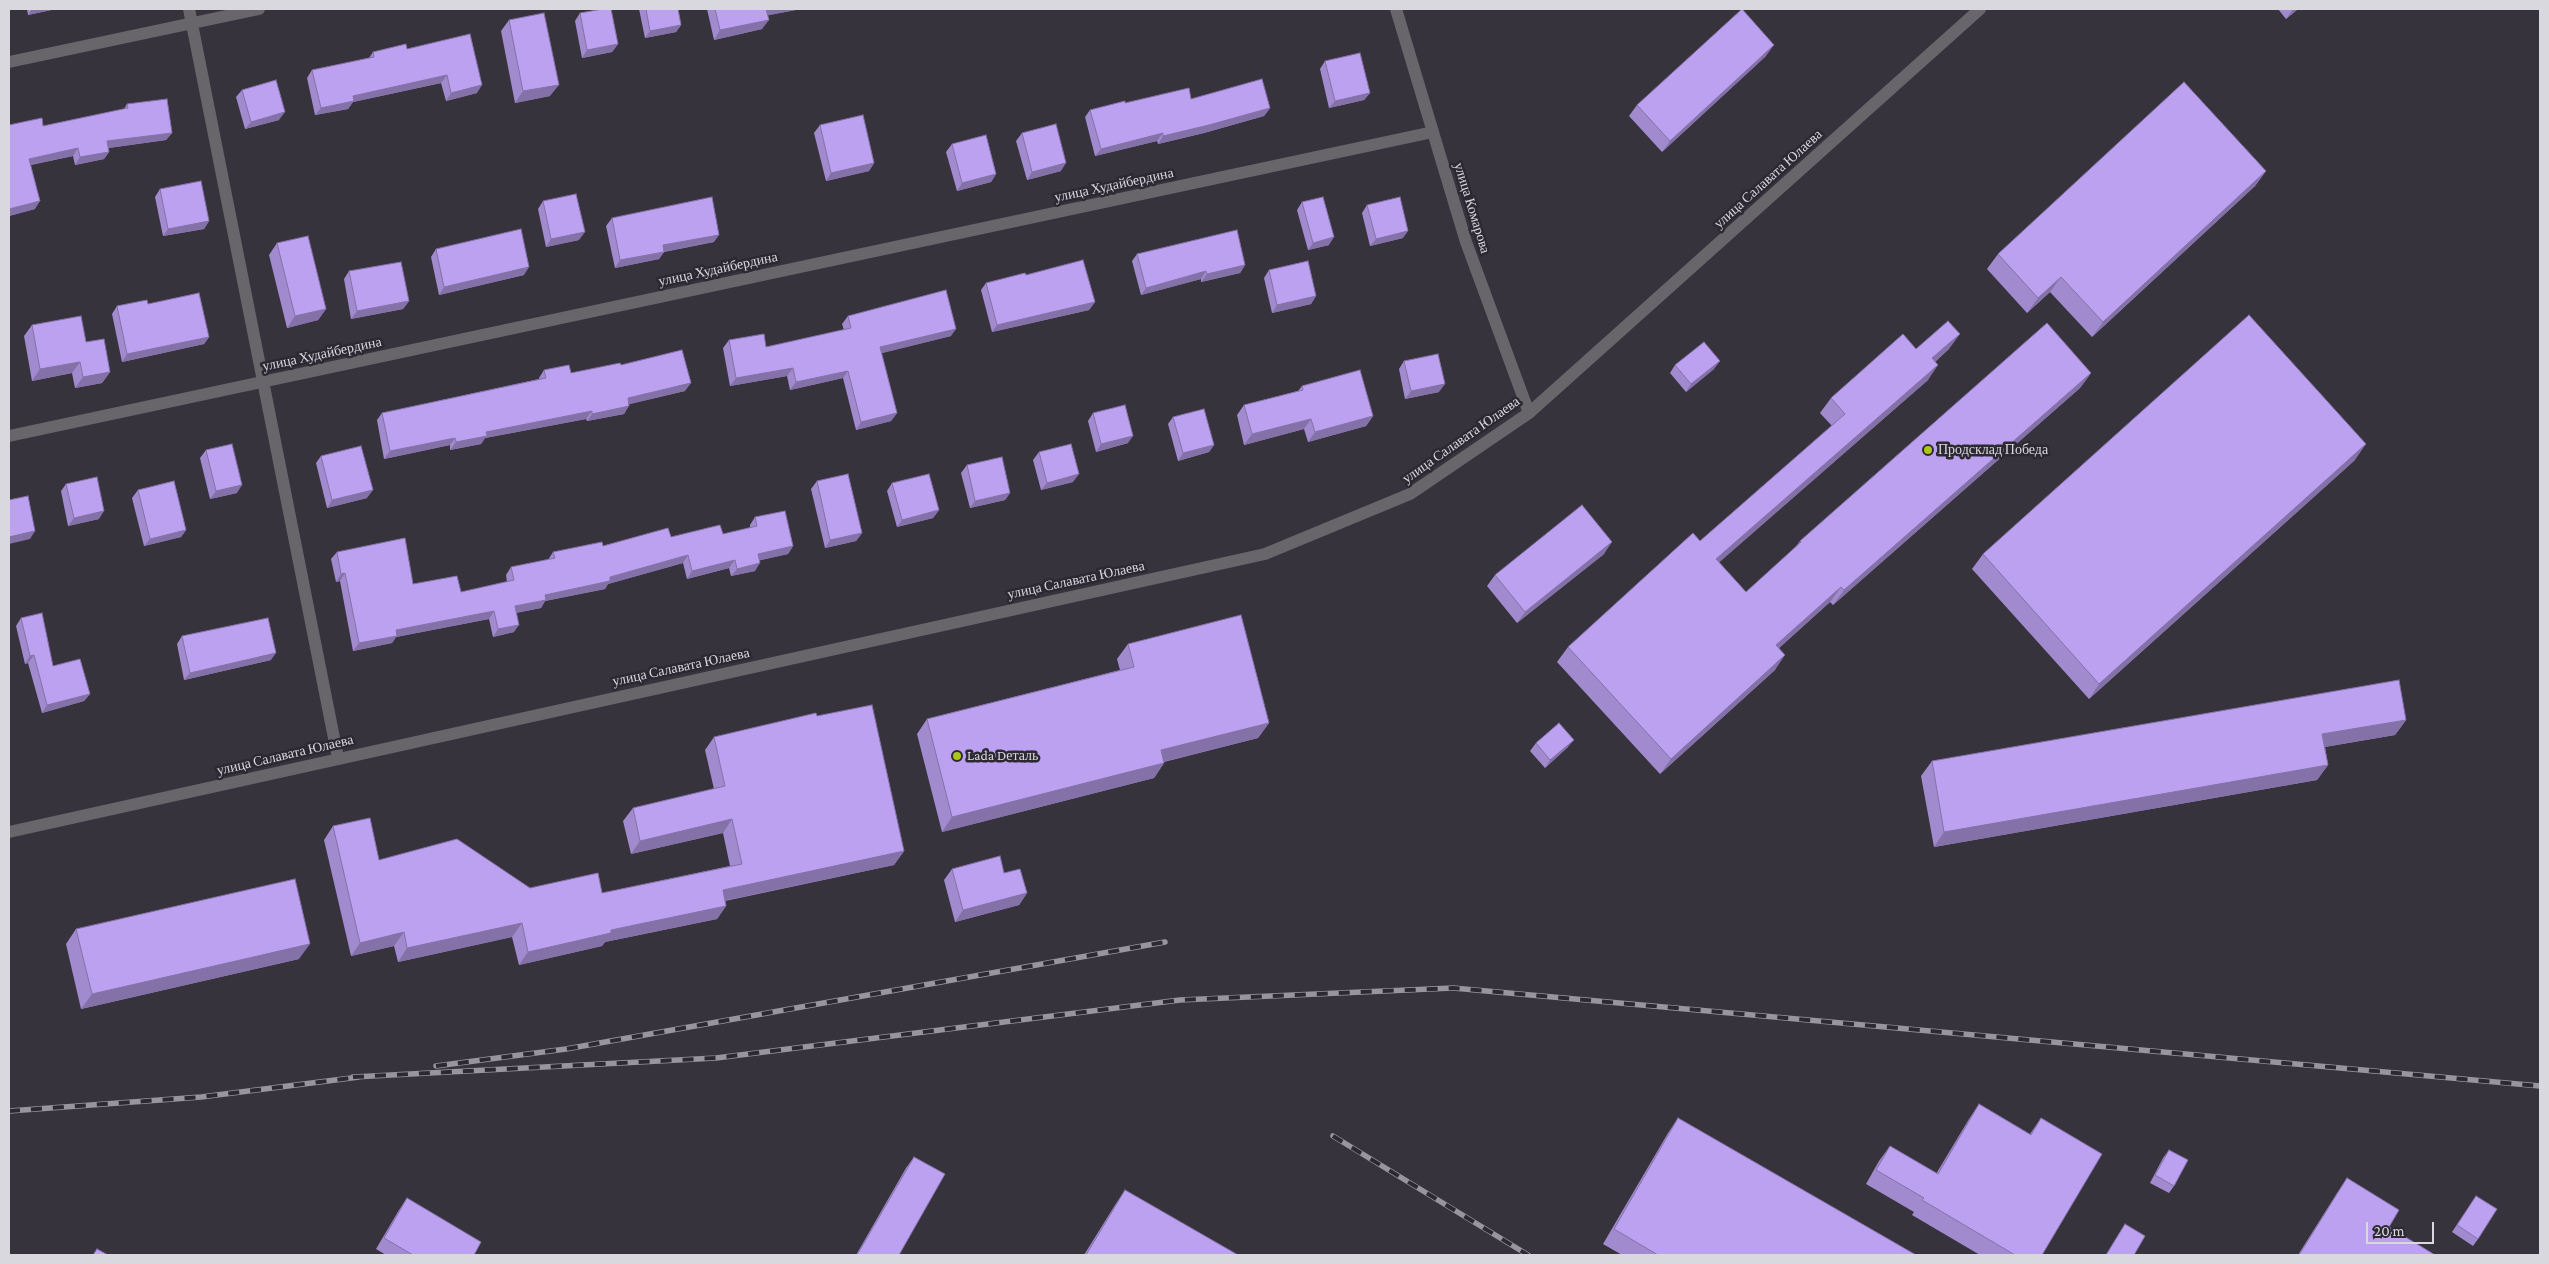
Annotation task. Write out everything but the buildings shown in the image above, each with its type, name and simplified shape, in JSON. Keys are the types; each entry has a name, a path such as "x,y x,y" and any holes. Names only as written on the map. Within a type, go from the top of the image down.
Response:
{"street":[{"path":"189,9 338,758"},
{"path":"9,62 259,9"},
{"name":"улица Комарова","path":"1396,9 1466,242 1529,413"},
{"name":"улица Салавата Юлаева","path":"9,832 1265,554 1410,494 1529,413 1980,9"},
{"name":"улица Худайбердина","path":"9,436 1433,132"}],"railway":[{"path":"436,1066 566,1049 1165,942"},
{"path":"353,1077 716,1058 1180,1000 1453,988 2540,1086"},
{"path":"9,1111 201,1097 359,1077"},
{"path":"1333,1136 1528,1255"}],"place":[{"name":"Продсклад Победа","path":"1928,450"},
{"name":"Lada Dеталь","path":"957,756"}]}
